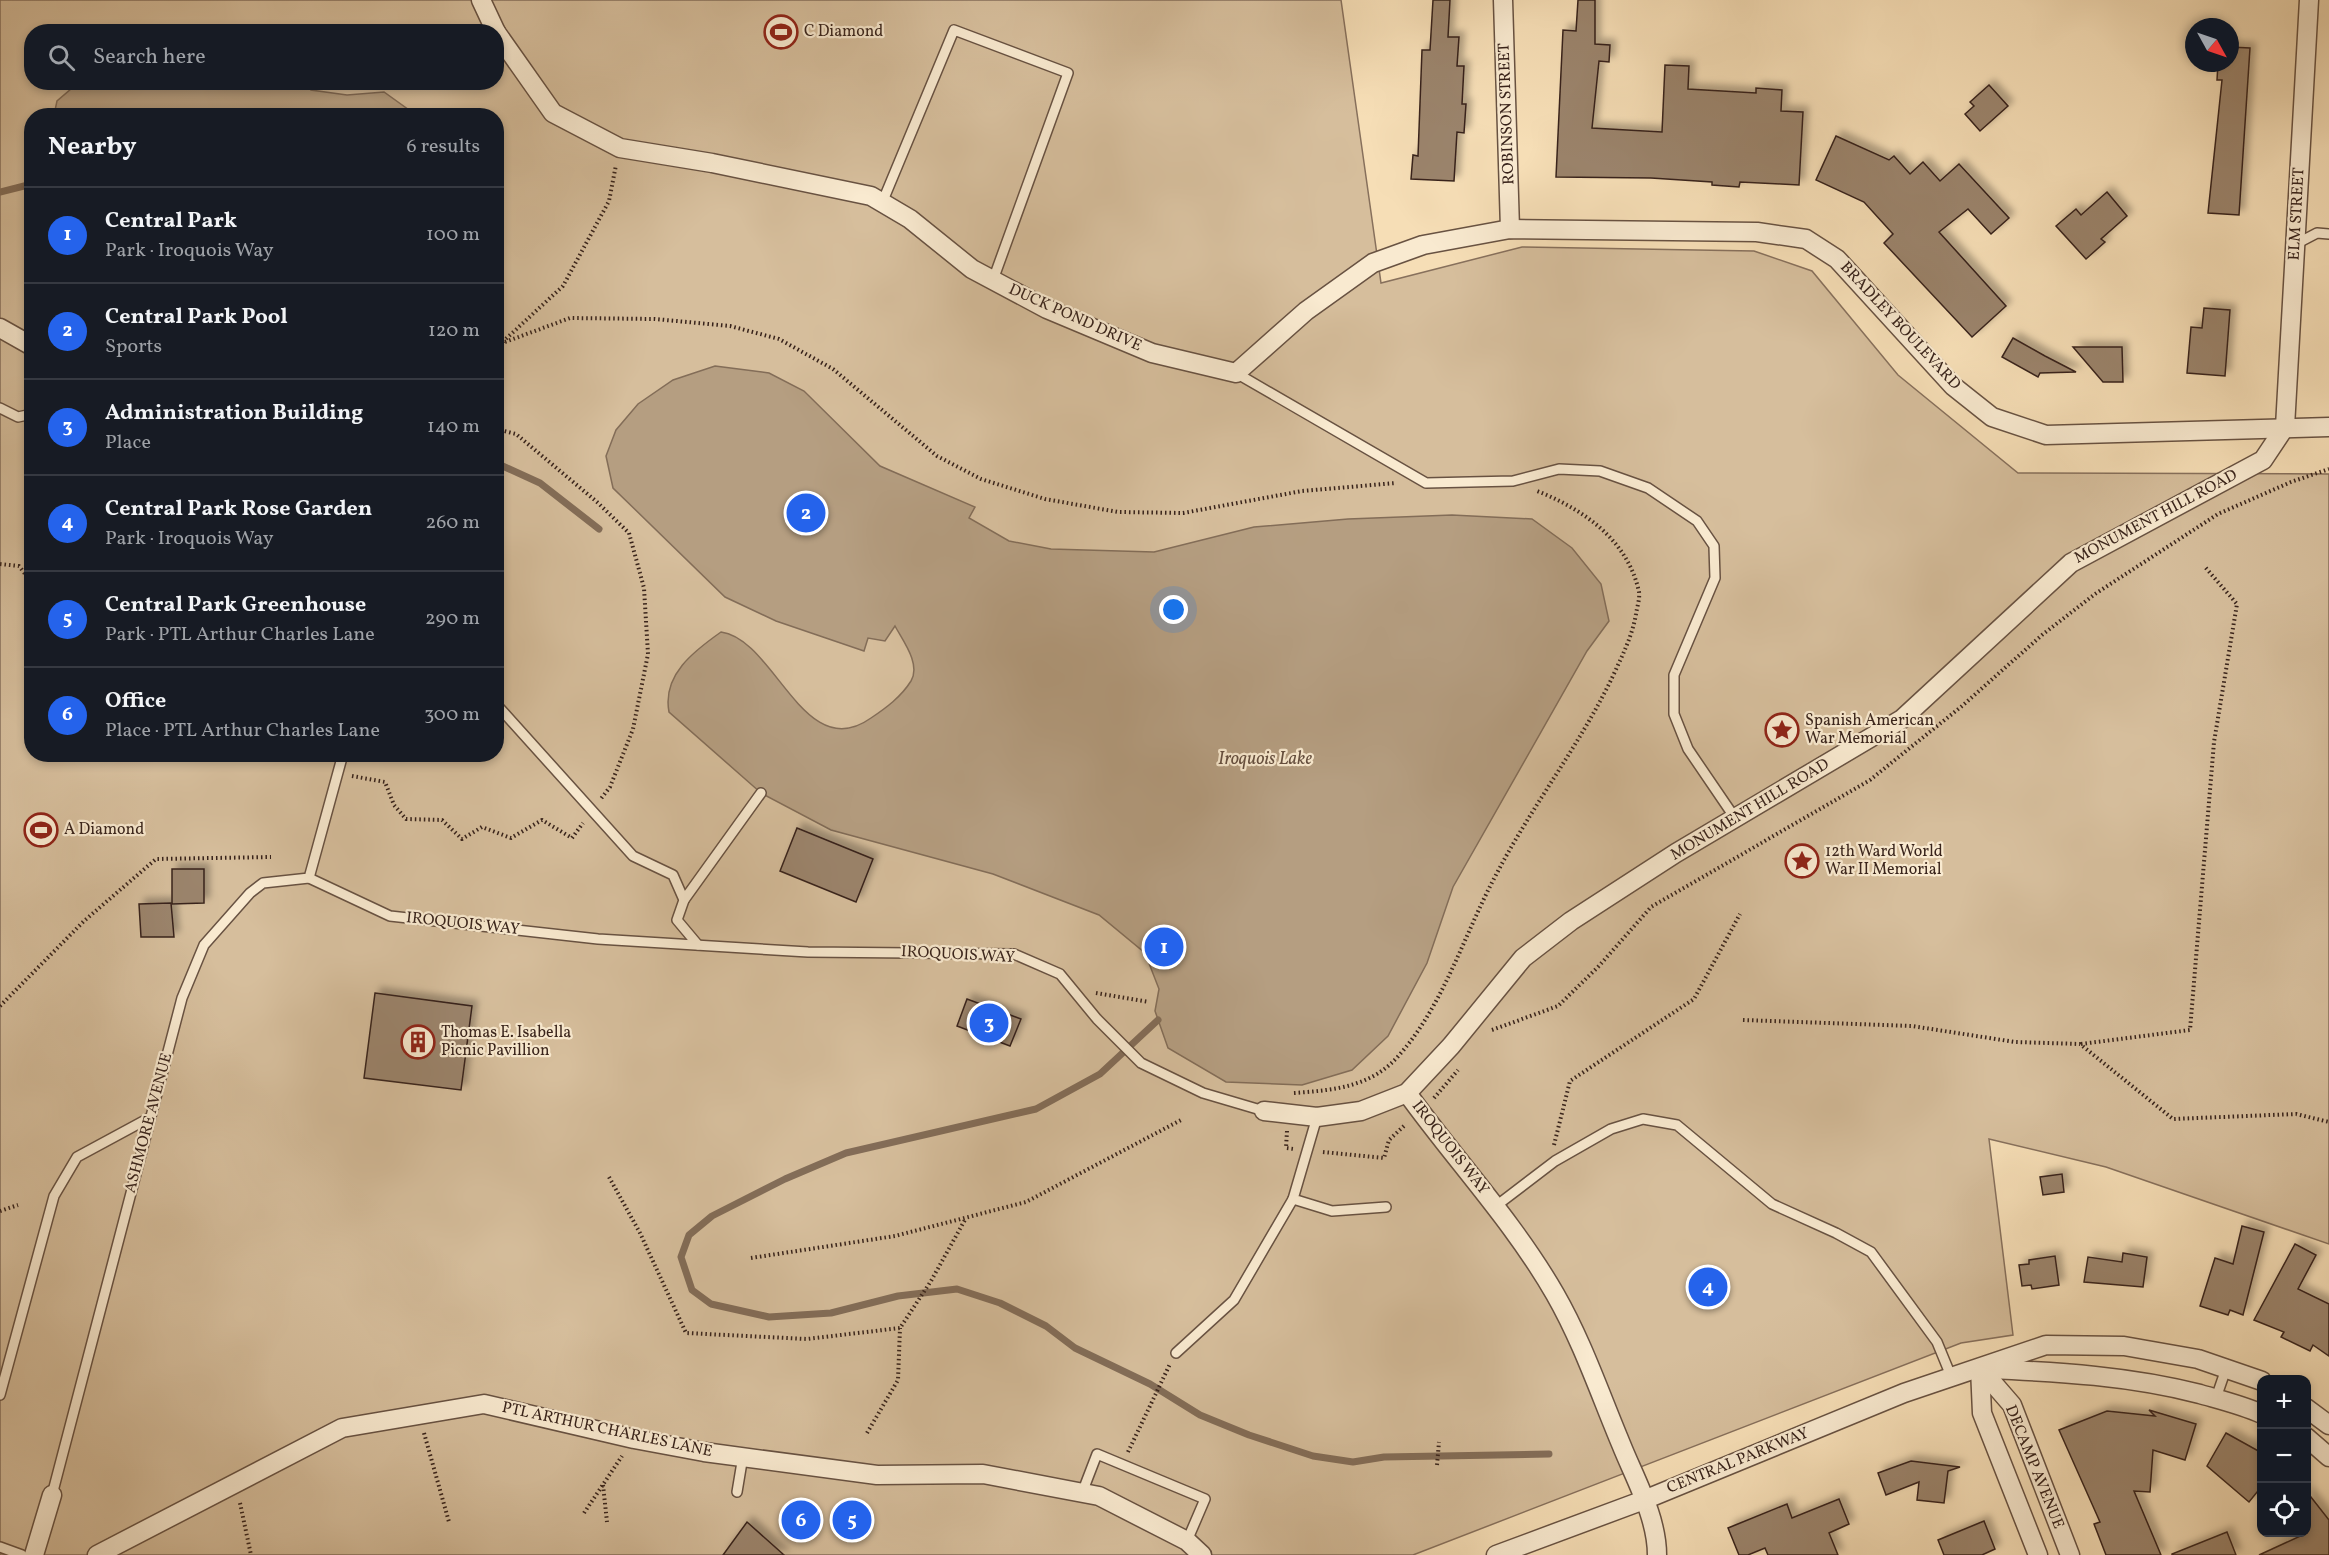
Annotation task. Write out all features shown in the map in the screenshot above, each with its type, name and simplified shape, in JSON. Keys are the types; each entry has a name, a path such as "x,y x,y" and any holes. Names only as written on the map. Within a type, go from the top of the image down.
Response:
{"street":[{"name":"DUCK POND DRIVE","path":"481,0 492,24"},
{"name":"ROBINSON STREET","path":"1503,0 1510,229"},
{"name":"ELM STREET","path":"2285,427 2309,0"},
{"name":"DUCK POND DRIVE","path":"504,43 553,113 620,148 871,196 910,219 972,269 1047,309 1152,353 1236,373"},
{"path":"1236,373 1306,311 1373,263 1423,245 1510,229"},
{"name":"BRADLEY BOULEVARD","path":"1510,229 1757,232 1806,239 1837,259 1953,386 1992,417 2046,435 2329,427"},
{"path":"0,328 24,342"},
{"name":"MONUMENT HILL ROAD","path":"1407,1093 1451,1046 1523,958 1571,921 1735,818 1902,719 2071,563 2263,460 2285,427"},
{"name":"IROQUOIS WAY","path":"1264,1111 1317,1117 1361,1111 1407,1093 1496,1206 1555,1294 1574,1330 1644,1500 1657,1546"},
{"name":"CENTRAL PARKWAY","path":"1496,1555 1644,1500 1904,1393 2046,1345 2124,1346 2198,1359 2257,1379"},
{"name":"CENTRAL PARKWAY","path":"1980,1368 2089,1373 2161,1384 2246,1406 2257,1412"},
{"name":"DECAMP AVENUE","path":"1980,1368 1983,1413 2038,1555"},
{"name":"DECAMP AVENUE","path":"1980,1368 2012,1405 2070,1555"},
{"name":"PTL ARTHUR CHARLES LANE","path":"97,1555 342,1428 484,1404 634,1439 743,1456 878,1475 983,1474 1100,1496 1187,1541 1202,1555"},
{"path":"2311,1411 2329,1425"},
{"path":"2311,1441 2329,1457"},
{"name":"ASHMORE AVENUE","path":"34,1555 52,1495"},
{"path":"1657,1546 1671,1555"}],"lane":[{"path":"882,203 954,30 1068,73 993,280"},
{"path":"2296,244 2317,233 2329,234"},
{"path":"1236,373 1426,483 1513,482 1559,469 1600,471 1648,489 1697,521 1714,546 1716,578 1674,675 1674,714 1688,749 1735,818"},
{"path":"0,408 18,417 24,416"},
{"path":"504,713 633,856 672,875 684,900"},
{"path":"309,878 341,762"},
{"path":"698,945 677,920 684,900 761,793"},
{"name":"IROQUOIS WAY","path":"309,878 390,916 598,939 808,952 1014,954 1060,974 1141,1063 1203,1093 1264,1111"},
{"name":"ASHMORE AVENUE","path":"52,1495 182,998 204,945 250,893 263,883 309,878"},
{"path":"0,1395 54,1196 77,1157 151,1117"},
{"path":"1176,1353 1234,1300 1293,1199 1317,1117"},
{"path":"1496,1206 1555,1161 1611,1129 1643,1119 1677,1125 1772,1204 1836,1233 1871,1252 1937,1342 1952,1376"},
{"path":"1293,1199 1332,1211 1386,1207"},
{"path":"2216,1398 2226,1369"},
{"path":"1082,1493 1097,1454 1205,1499 1187,1541"},
{"path":"737,1492 743,1456"},
{"path":"0,1547 22,1555"}],"path":[{"path":"505,342 563,286 609,201 620,148"},
{"path":"505,342 570,318 655,319 730,326 769,336 833,369 937,456 981,479 1045,499 1118,512 1183,513 1302,491 1426,483"},
{"path":"352,776 385,782 394,805 406,819 442,820 462,839 482,827 511,838 542,820 572,838 610,787 633,729 648,654 644,588 629,533 530,444 516,434 504,431"},
{"path":"1489,1033 1495,1028 1558,1006 1598,967 1651,907 1870,780 1962,706 2042,635 2095,594 2218,514 2291,482 2329,469"},
{"path":"1464,1061 1446,1088 1389,1140 1384,1158 1286,1148 1289,1093 1340,1090 1359,1084 1380,1072 1400,1054 1423,1022 1497,873 1598,707 1632,635 1639,594 1630,566 1612,537 1584,514 1557,499 1513,482"},
{"path":"0,564 19,566 24,573"},
{"path":"1743,1020 1912,1026 2015,1042 2080,1044 2190,1030 2214,742 2236,604 2205,567"},
{"path":"0,1006 84,921 156,859 271,857"},
{"path":"1553,1151 1570,1081 1694,999 1740,914"},
{"path":"1073,989 1149,1002"},
{"path":"2080,1044 2173,1119 2296,1114 2329,1122"},
{"path":"751,1258 895,1236 1026,1202 1181,1120"},
{"path":"609,1177 640,1233 686,1333 807,1339 900,1328"},
{"path":"0,1210 18,1205"},
{"path":"867,1433 898,1380 900,1328 931,1281 966,1218"},
{"path":"1122,1465 1163,1376"},
{"path":"419,1414 449,1522"},
{"path":"584,1513 634,1439"},
{"path":"1437,1466 1439,1442"},
{"path":"236,1483 251,1555"},
{"path":"603,1485 607,1522"}],"shaded area":[{"path":"0,0 1341,0 1381,283 1522,247 1754,251 1812,271 1898,375 2018,473 2329,474 2329,1244 2106,1167 1989,1139 2013,1335 1961,1343 1413,1555 0,1555"}],"water":[{"path":"70,90 311,90 347,95 384,92 406,108 56,108 57,101"},
{"name":"Iroquois Lake","path":"715,366 769,373 804,391 880,466 975,507 969,518 1009,541 1051,549 1154,552 1254,527 1348,519 1452,515 1532,519 1572,548 1601,584 1609,621 1587,651 1453,887 1427,963 1388,1036 1352,1070 1302,1085 1226,1082 1168,1048 1155,1011 1159,989 1145,953 1099,915 993,874 831,830 761,793 669,712 668,699 675,675 700,647 721,632 740,640 758,655 808,714 827,726 848,728 871,718 898,697 914,674 910,653 895,626 885,641 868,638 864,651 776,621 725,597 613,488 606,456 616,430 638,404 673,380"}],"building":[{"path":"1433,0 1450,0 1448,37 1459,37 1457,66 1464,66 1462,104 1466,104 1464,133 1457,132 1454,181 1411,179 1413,155 1418,156 1422,50 1430,50"},
{"path":"1578,0 1595,0 1595,44 1610,45 1609,62 1599,61 1592,128 1662,132 1665,65 1689,66 1688,89 1756,93 1756,88 1782,90 1781,111 1803,112 1799,185 1740,182 1739,187 1712,185 1712,182 1651,178 1556,177 1563,30 1576,31"},
{"path":"2239,47 2250,48 2239,215 2208,213 2222,80 2217,80 2217,72 2239,72"},
{"path":"1989,85 2008,106 1980,131 1965,114 1974,106 1970,102"},
{"path":"1836,136 1889,160 1894,156 1910,174 1923,162 1940,181 1959,164 2009,218 1991,234 1968,209 1939,232 2006,306 1972,337 1884,243 1893,234 1864,202 1816,180"},
{"path":"2107,192 2127,216 2101,239 2105,242 2086,259 2056,226 2076,209 2081,215"},
{"path":"2204,308 2230,310 2225,376 2187,373 2191,327 2202,328"},
{"path":"2013,338 2076,372 2040,373 2038,377 2002,357"},
{"path":"2073,347 2122,347 2123,382 2103,382"},
{"path":"797,828 873,859 856,902 780,871"},
{"path":"172,869 204,869 204,903 172,904"},
{"path":"171,903 174,937 141,937 139,904"},
{"name":"Thomas E. Isabella Picnic Pavillion","path":"375,993 472,1006 461,1090 364,1078"},
{"path":"967,999 1021,1019 1010,1046 957,1026"},
{"path":"2062,1174 2064,1192 2043,1195 2040,1177"},
{"path":"2242,1226 2264,1232 2243,1315 2230,1310 2228,1315 2200,1306 2215,1258 2233,1264"},
{"path":"2295,1244 2316,1255 2298,1289 2329,1304 2329,1356 2313,1345 2310,1351 2281,1337 2284,1332 2254,1320"},
{"path":"2123,1253 2147,1257 2143,1287 2084,1282 2088,1257 2122,1262"},
{"path":"2055,1256 2059,1285 2032,1289 2031,1285 2022,1286 2019,1265 2029,1264 2029,1260"},
{"path":"2149,1410 2196,1424 2185,1460 2153,1450 2150,1492 2134,1491 2161,1555 2106,1555 2094,1524 2100,1522 2059,1430 2107,1411 2155,1416"},
{"path":"2226,1433 2257,1450 2257,1492 2249,1502 2207,1466"},
{"path":"1911,1461 1960,1467 1948,1471 1944,1503 1917,1500 1919,1482 1886,1495 1878,1473"},
{"path":"2311,1497 2329,1520 2329,1555 2259,1555 2298,1537 2311,1537"},
{"path":"1839,1499 1849,1524 1829,1533 1838,1555 1768,1555 1765,1548 1748,1555 1739,1555 1728,1528 1787,1504 1792,1518"},
{"path":"1984,1521 1995,1549 1982,1555 1944,1555 1938,1540"},
{"path":"747,1522 784,1555 723,1555"},
{"path":"2227,1532 2236,1555 2172,1555 2172,1554"}],"waterway":[{"path":"0,192 24,186"},
{"path":"504,467 540,483 599,529"},
{"path":"1158,1020 1100,1074 1036,1109 846,1153 785,1179 712,1216 689,1235 681,1257 692,1290 711,1304 769,1317 831,1313 898,1296 957,1289 1000,1303 1046,1326 1075,1348 1150,1384 1200,1415 1249,1435 1313,1456 1353,1462 1384,1457 1549,1454"}],"place":[{"name":"C Diamond","path":"781,32"},
{"name":"Central Park Pool","path":"806,513"},
{"name":"Spanish American War Memorial","path":"1782,730"},
{"name":"A Diamond","path":"41,830"},
{"name":"12th Ward World War II Memorial","path":"1802,861"},
{"name":"Central Park","path":"1164,947"},
{"name":"Administration Building","path":"989,1023"},
{"name":"Thomas E. Isabella Picnic Pavillion","path":"418,1042"},
{"name":"Central Park Rose Garden","path":"1708,1287"},
{"name":"Office","path":"801,1520"},
{"name":"Central Park Greenhouse","path":"852,1520"}]}
